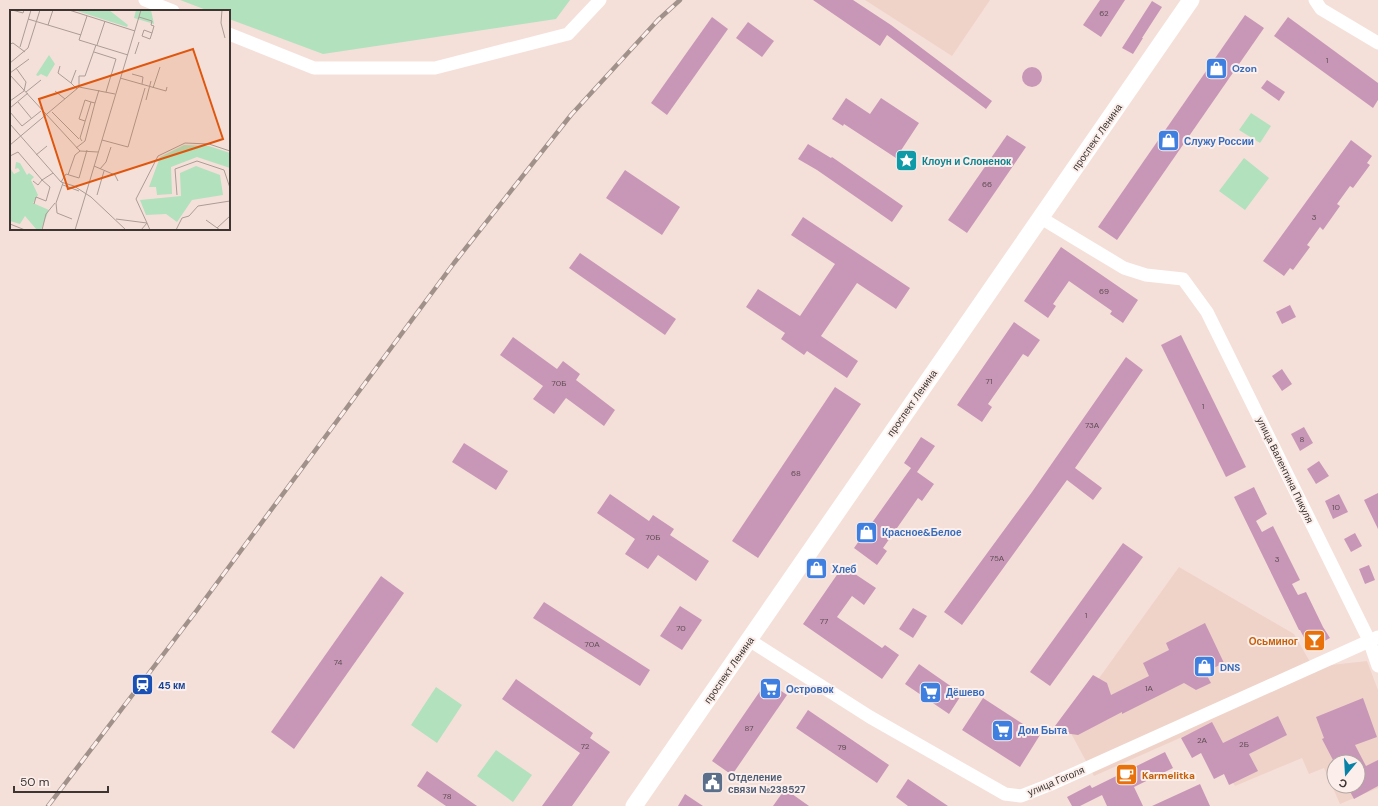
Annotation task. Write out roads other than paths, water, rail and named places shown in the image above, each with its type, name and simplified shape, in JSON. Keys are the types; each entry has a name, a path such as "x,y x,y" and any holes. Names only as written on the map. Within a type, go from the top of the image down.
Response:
{"main road":[{"name":"проспект Ленина","path":"634,806 1190,0"}],"street":[{"path":"145,0 170,10"},
{"path":"230,34 314,68 435,68 568,34 600,0"},
{"path":"1315,0 1321,9 1378,43"},
{"name":"улица Валентина Пикуля","path":"1041,218 1124,268 1146,275 1184,279 1207,312 1374,638 1378,666"},
{"name":"улица Гоголя","path":"749,640 870,718 1005,794 1021,796 1056,782 1374,638"}],"railway":[{"path":"48,806 197,610 454,263 571,115 658,20 680,0"}],"place":[{"name":"Ozon","path":"1216,68"},
{"name":"Служу России","path":"1168,141"},
{"name":"Клоун и Слоненок","path":"906,161"},
{"name":"Красное&Белое","path":"867,532"},
{"name":"Хлеб","path":"817,569"},
{"name":"Осьминог","path":"1314,641"},
{"name":"DNS","path":"1205,667"},
{"name":"45 км","path":"142,685"},
{"name":"Островок","path":"770,689"},
{"name":"Дёшево","path":"931,692"},
{"name":"Дом Быта","path":"1003,730"},
{"name":"Karmelitka","path":"1127,775"},
{"name":"Отделение связи №238527","path":"713,783"}]}
